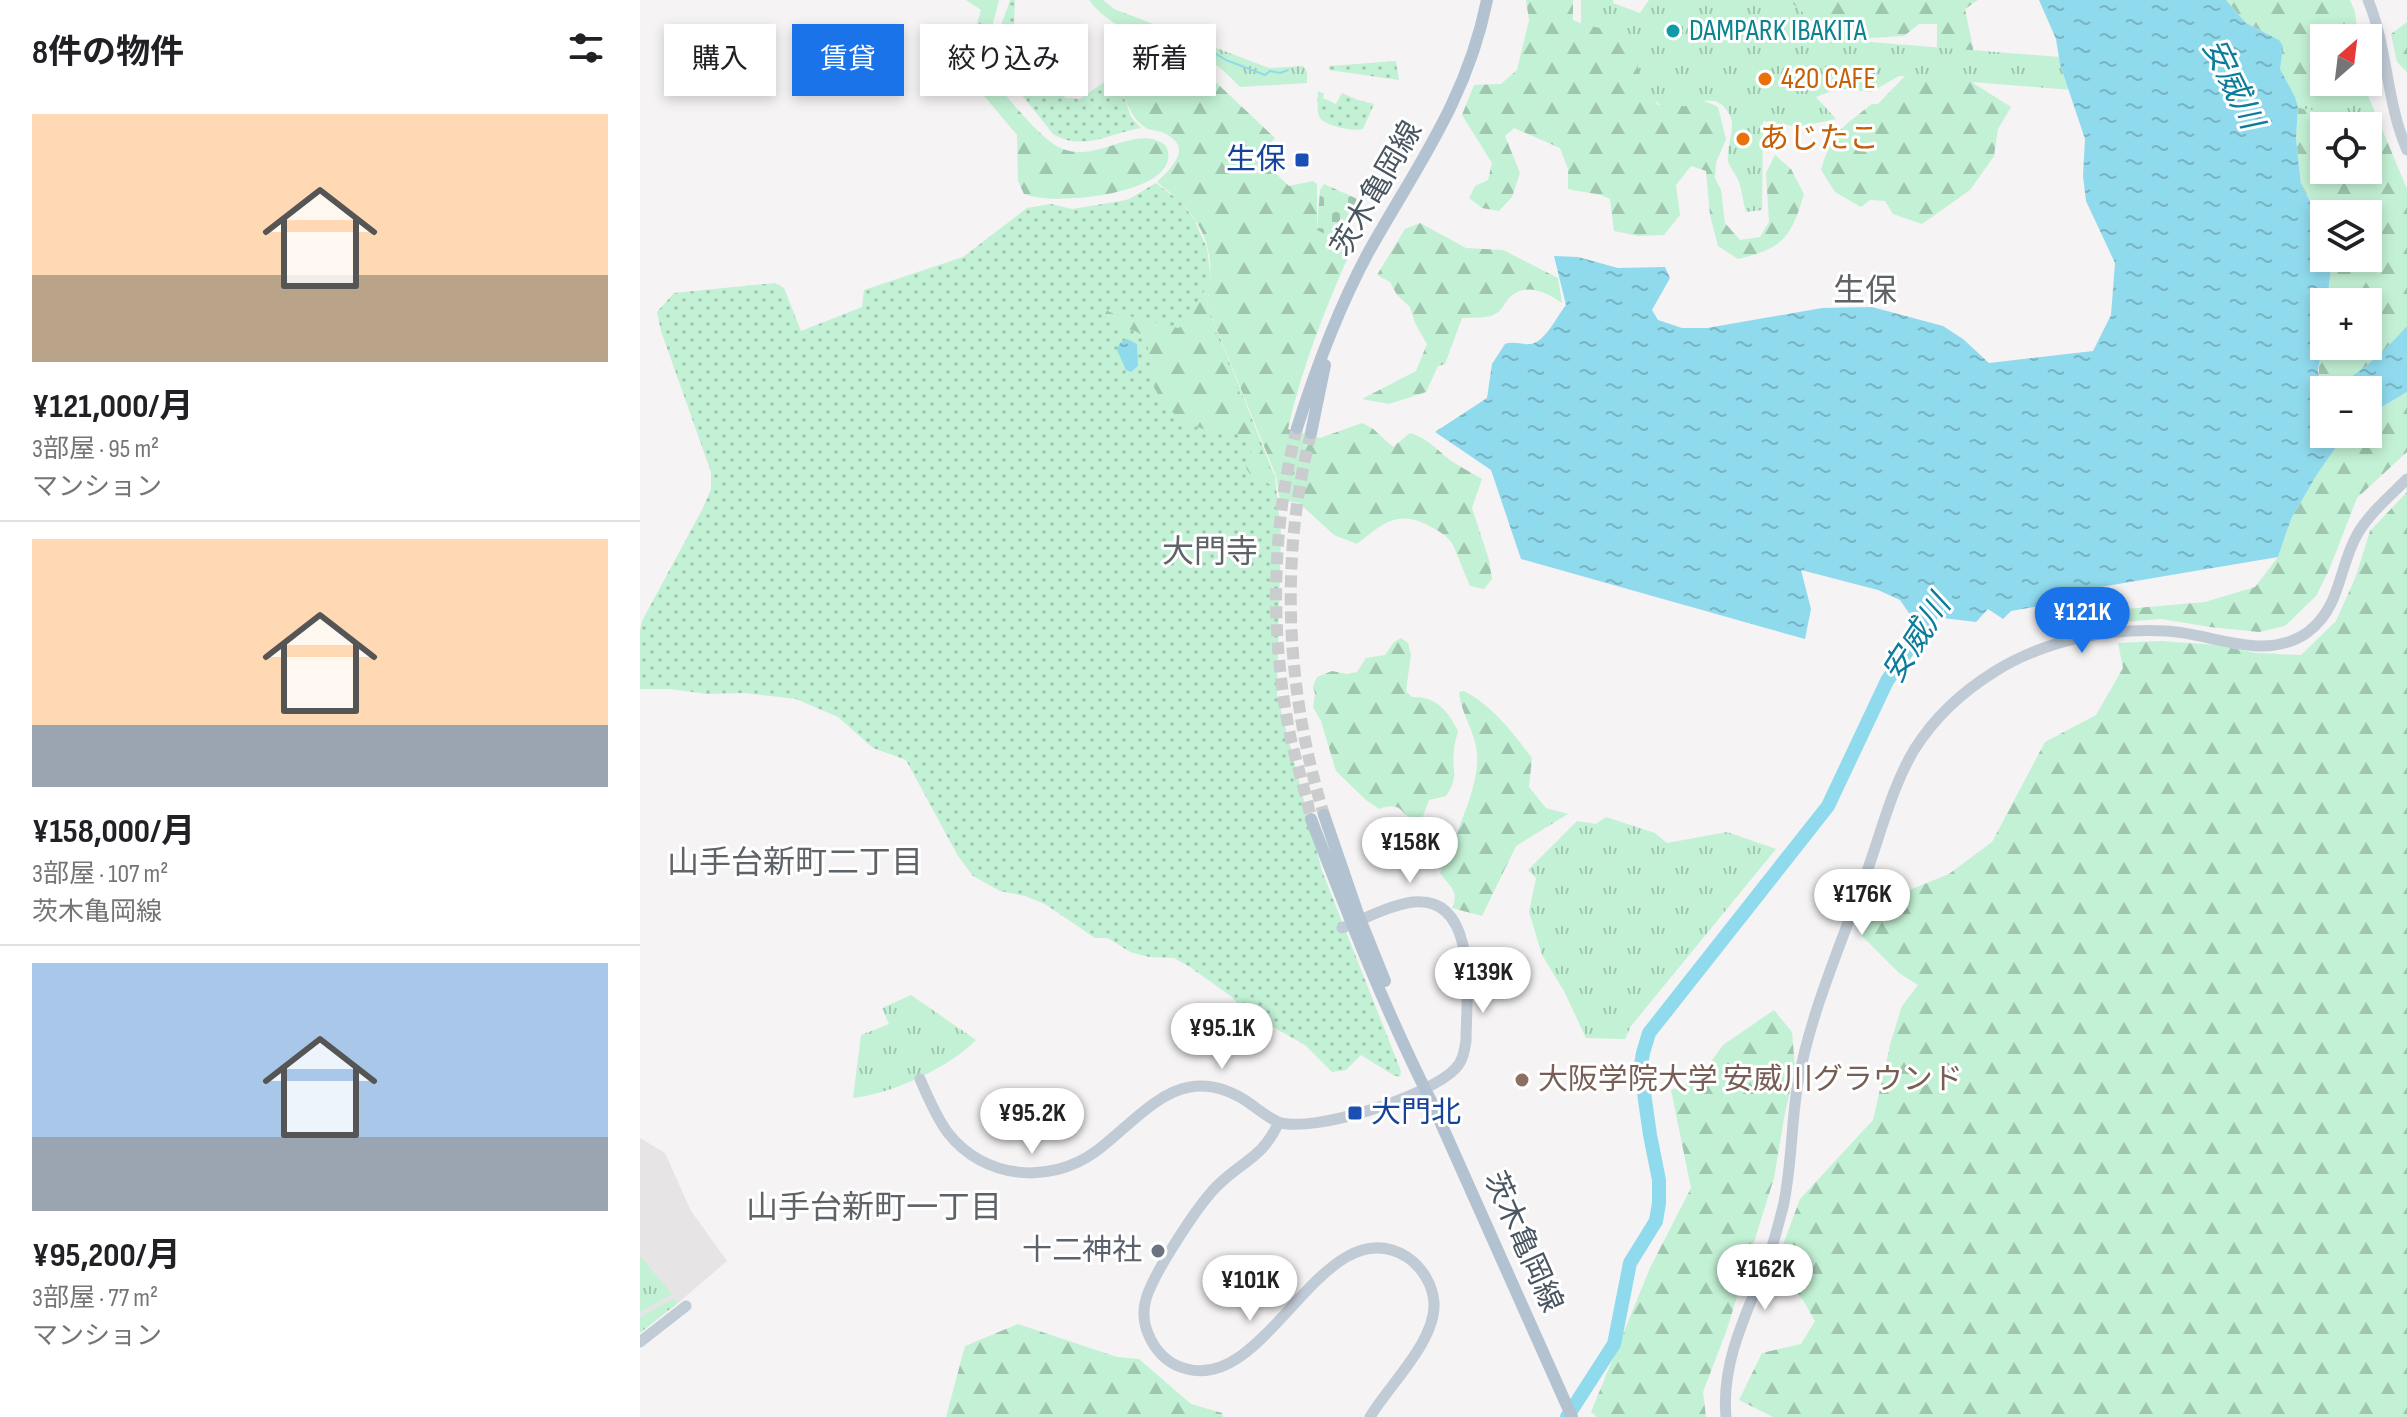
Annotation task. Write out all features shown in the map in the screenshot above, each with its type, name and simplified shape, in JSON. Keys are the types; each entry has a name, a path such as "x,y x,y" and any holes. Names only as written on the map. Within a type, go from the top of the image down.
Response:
{"main road":[{"name":"茨木亀岡線","path":"1297,428 1316,384 1339,312 1372,246 1448,114 1473,53 1487,0"},
{"name":"茨木亀岡線","path":"1311,433 1316,384"},
{"name":"茨木亀岡線","path":"1318,817 1350,920 1376,971 1572,1417"}],"street":[{"path":"2368,0 2374,13 2395,118 2407,150"},
{"path":"1726,1417 1727,1375 1732,1353 1767,1260 1785,1194 1799,1081 1813,1020 1901,776 1913,752 1934,723 1970,689 1996,671 2032,652 2086,636 2137,630 2181,631 2246,644 2276,646 2294,640 2320,621 2334,601 2345,562 2363,527 2407,479"},
{"path":"920,1079 939,1121 961,1147 987,1164 1016,1172 1052,1172 1082,1161 1159,1100 1188,1087 1210,1086 1232,1093 1279,1122 1301,1124 1320,1122 1400,1100 1442,1079 1460,1063 1466,1041 1465,954 1460,930 1442,909 1420,902 1350,920"},
{"path":"1279,1122 1262,1151 1215,1188 1188,1224 1147,1295 1144,1319 1147,1331 1161,1355 1170,1362 1194,1371 1216,1370 1240,1358 1348,1255 1370,1248 1396,1252 1415,1263 1423,1273 1433,1293 1433,1315 1430,1328 1370,1417"},
{"path":"640,1342 686,1306"}],"shaded area":[{"path":"640,1138 665,1153 691,1211 727,1261 678,1303 674,1299 640,1317"}],"green space":[{"path":"966,0 999,0 993,24 977,24 981,10"},
{"path":"1010,0 1015,0 1014,24 1002,24"},
{"path":"1089,0 1103,0 1114,9 1153,24 1116,24 1100,13"},
{"path":"1526,0 1573,0 1573,20 1585,25 1599,16 1641,28 1649,91 1658,105 1689,99 1718,107 1726,139 1716,163 1715,178 1721,190 1725,223 1740,240 1760,237 1769,222 1766,173 1775,155 1791,169 1804,194 1795,221 1783,239 1765,250 1738,259 1718,246 1710,215 1706,171 1691,166 1676,185 1680,215 1664,235 1639,236 1614,231 1610,199 1568,189 1568,169 1560,148 1514,128 1505,136 1520,173 1512,197 1499,211 1482,208 1469,198 1475,186 1488,180 1492,163 1462,115 1474,85 1501,84 1517,70 1529,20"},
{"path":"1581,0 1613,0 1613,3 1640,13 1649,0 1789,0 1832,39 2310,77 2310,96 2366,96 2365,112 1899,76 1871,92 1839,88 1816,97 1836,119 1798,127 1763,121 1762,210 1746,212 1739,182 1728,160 1732,123 1722,105 1709,100 1665,107 1649,93 1639,73 1638,36 1581,24"},
{"path":"1784,0 1978,0 1965,9 1973,48 1973,83 2011,107 1998,129 1994,156 1970,190 1922,224 1893,214 1885,201 1870,200 1861,207 1835,192 1821,170 1834,138 1872,104 1878,104 1903,78 1937,55 1937,24 1919,24 1904,36 1871,38 1850,44 1824,26 1810,24"},
{"path":"2226,0 2350,0 2356,24 2310,24 2310,96 2368,96 2375,112 2310,112 2310,184 2382,184 2382,129 2407,189 2407,326 2382,353 2382,288 2329,288 2330,272 2382,272 2382,200 2310,201 2301,185 2296,138 2298,108 2280,69 2279,40 2246,23"},
{"path":"2407,22 2407,72 2397,62 2391,34"},
{"path":"1216,48 1269,68 1303,66 1307,72 1307,83 1240,87 1216,65"},
{"path":"1396,61 1399,80 1329,70 1329,66"},
{"path":"1104,82 1104,96 1122,96 1131,117 1141,128 1086,141 1064,139 1053,134 1023,96 1080,99"},
{"path":"1216,82 1275,138 1258,157 1289,186 1313,181 1317,184 1317,230 1352,248 1300,382 1288,429 1320,438 1362,423 1393,447 1410,433 1482,479 1472,508 1492,579 1484,589 1470,586 1448,539 1436,529 1418,521 1391,521 1357,544 1334,535 1299,503 1280,500 1276,476 1207,305 1210,266 1203,235 1186,208 1157,182 1174,164 1178,145 1164,133 1148,129 1133,114 1122,96 1216,96"},
{"path":"1318,91 1324,94 1323,98 1336,104 1342,93 1374,104 1363,129 1340,128 1323,121 1318,112"},
{"path":"984,96 1008,96 1046,139 1066,150 1089,151 1146,138 1166,146 1167,162 1157,176 1114,193 1061,199 1039,198 1024,194 1018,181 1017,135"},
{"path":"1156,183 1181,202 1194,219 1207,248 1211,280 1207,305 1275,477 1281,534 1277,695 1322,871 1401,1071 1400,1077 1361,1055 1346,1070 1332,1072 1305,1045 1243,1010 1232,997 1174,958 1149,957 1130,952 1108,938 1095,938 1045,904 1000,891 973,876 958,856 906,760 873,748 838,717 796,699 745,693 707,694 640,689 642,621 711,489 711,472 657,312 674,293 775,283 784,288 801,331 862,307 864,290 963,257 1027,208 1051,204 1072,209 1121,201"},
{"path":"1324,184 1362,201 1340,242 1317,230 1320,190"},
{"path":"1420,223 1466,248 1503,250 1558,278 1562,303 1536,290 1516,292 1496,314 1462,318 1445,364 1438,366 1426,392 1389,404 1362,399 1416,371 1427,344 1410,307 1397,295 1390,282 1377,275 1405,229"},
{"path":"1205,289 1208,290 1205,304 1273,478 1273,486 1250,474 1246,468 1253,445 1249,436 1213,432 1192,425 1165,405 1154,386 1148,347 1143,336 1120,327 1102,314 1104,309 1178,328 1191,317"},
{"path":"2320,360 2374,360 2355,376 2320,376"},
{"path":"2407,392 2407,452 2357,498 2316,596 2285,626 2259,632 2161,619 2084,625 2103,611 2205,602 2255,587 2278,557 2291,519 2335,448 2382,448 2382,407"},
{"path":"2407,492 2407,1417 1773,1417 1739,1400 1762,1353 1801,1344 1815,1321 1803,1300 1774,1269 1800,1199 1873,1120 1902,1006 1918,985 1899,973 1860,934 1870,906 1949,874 1992,842 2045,742 2096,715 2123,668 2118,643 2161,641 2216,645 2256,653 2301,655 2336,621 2356,576 2370,531"},
{"path":"1401,638 1408,643 1411,655 1406,691 1412,697 1428,699 1440,706 1458,731 1453,758 1454,778 1450,789 1446,796 1429,800 1423,816 1415,818 1395,807 1379,809 1336,771 1321,721 1313,707 1313,686 1317,677 1332,671 1357,672 1366,658 1385,655"},
{"path":"1464,691 1493,712 1532,758 1529,787 1546,808 1568,814 1516,846 1482,916 1452,908 1454,893 1440,873 1464,813 1477,767 1476,745 1460,700 1459,692"},
{"path":"1606,817 1655,833 1667,843 1727,832 1776,849 1631,1026 1625,1039 1586,1038 1564,991 1542,955 1529,912 1536,878 1528,870 1577,821 1596,824"},
{"path":"911,995 976,1040 951,1060 919,1078 868,1096 853,1098 861,1035 889,1024 882,1008"},
{"path":"1774,1010 1792,1032 1795,1068 1774,1178 1726,1332 1703,1392 1706,1417 1597,1417 1591,1412 1650,1268 1691,1188 1671,1090 1698,1080 1723,1045"},
{"path":"640,1256 672,1294 640,1312"},
{"path":"674,1298 678,1303 640,1333 640,1317"},
{"path":"1018,1324 1117,1357 1139,1359 1191,1404 1222,1413 1223,1417 946,1417 965,1346"}],"water":[{"path":"2039,0 2226,0 2246,23 2279,40 2283,46 2280,69 2298,108 2296,138 2301,185 2310,201 2310,272 2330,272 2329,288 2310,288 2310,360 2320,360 2319,376 2310,376 2310,448 2335,448 2291,519 2278,557 2047,596 2046,605 2011,611 2003,619 1988,609 1976,622 1943,618 1944,608 1929,606 1927,616 1911,616 1900,600 1878,590 1801,570 1811,609 1805,639 1521,559 1491,470 1435,432 1487,398 1492,364 1505,344 1536,342 1566,305 1554,256 1578,257 1618,268 1665,267 1670,278 1652,310 1658,320 1682,328 1707,328 1822,308 1872,307 1943,326 1963,339 1989,363 2093,351 2111,315 2115,263 2086,201 2083,176 2085,139 2060,64 2056,39"},
{"path":"2407,326 2407,392 2382,407 2382,376 2352,376 2373,360 2382,360 2382,352"},
{"path":"1127,339 1137,344 1138,366 1131,372 1126,370 1117,350 1120,343"}],"waterway":[{"path":"1216,54 1265,75 1270,71 1280,73 1288,70"},
{"name":"安威川","path":"1567,1417 1614,1344 1630,1263 1656,1221 1659,1180 1639,1077 1649,1033 1828,806 1887,681 1946,593"}],"tunnel":[{"path":"1297,428 1278,539 1276,614 1288,725 1311,819"},
{"path":"1311,433 1294,528 1291,625 1301,721 1324,815"}],"place":[{"name":"DAMPARK IBAKITA","path":"1673,31"},
{"name":"420 CAFE","path":"1765,79"},
{"name":"あじたこ","path":"1743,139"},
{"name":"生保","path":"1302,160"},
{"name":"大阪学院大学 安威川グラウンド","path":"1522,1080"},
{"name":"大門北","path":"1355,1113"},
{"name":"十二神社","path":"1158,1251"}],"district":[{"name":"生保","path":"1865,291"},
{"name":"大門寺","path":"1210,552"},
{"name":"山手台新町二丁目","path":"795,863"},
{"name":"山手台新町一丁目","path":"874,1208"}]}
